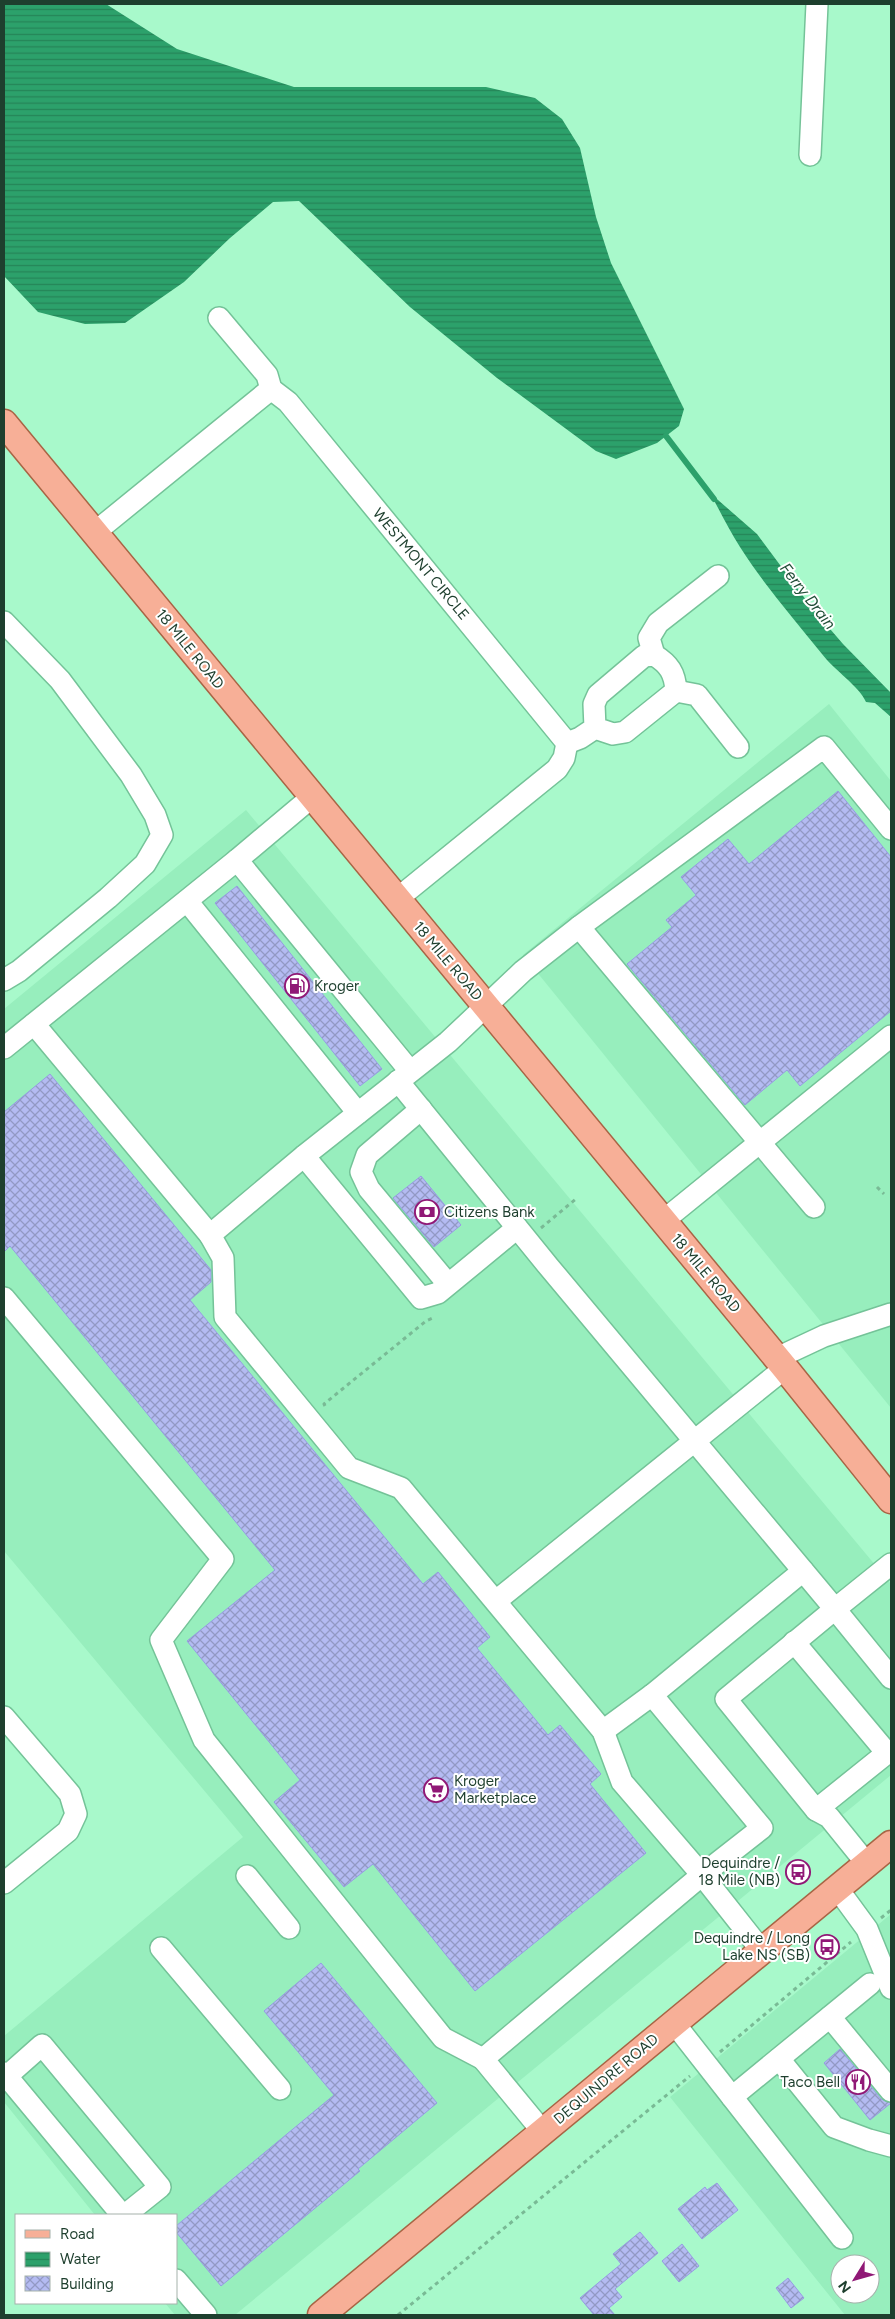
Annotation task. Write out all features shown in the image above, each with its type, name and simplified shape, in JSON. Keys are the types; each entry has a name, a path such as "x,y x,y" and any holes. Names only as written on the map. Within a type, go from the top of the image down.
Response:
{"main road":[{"name":"18 MILE ROAD","path":"4,423 781,1363 891,1500"},
{"name":"DEQUINDRE ROAD","path":"321,2315 891,1844"}],"street":[{"path":"810,155 817,4"},
{"name":"WESTMONT CIRCLE","path":"219,318 267,375 270,389 288,402 567,743"},
{"path":"94,533 270,389"},
{"path":"676,691 672,671 664,661 654,654 649,638 658,623 718,576"},
{"path":"4,622 60,680 131,775 155,815 162,835 145,864 20,971 4,980"},
{"path":"594,728 594,704 598,695 644,656 654,654"},
{"path":"594,728 613,734 625,732 676,691"},
{"path":"676,691 697,696 738,747"},
{"path":"397,899 557,769 564,758 567,743 580,738 594,728"},
{"path":"210,1235 486,1008 522,971 824,747 891,828"},
{"path":"4,1048 187,901 312,797"},
{"path":"237,860 404,1076 421,1109 525,1230 696,1442 891,1678"},
{"path":"187,901 358,1113"},
{"path":"579,927 814,1207"},
{"path":"34,1024 210,1235 223,1258 225,1317 350,1468 401,1488 603,1731 622,1782 702,1875 762,1950"},
{"path":"663,1221 891,1036"},
{"path":"421,1109 367,1155 361,1172 369,1188 448,1284"},
{"path":"304,1156 422,1298 438,1293 525,1230"},
{"path":"4,1298 223,1559 162,1640 204,1740 443,2038 483,2059 543,2132"},
{"path":"496,1601 696,1442 781,1363 824,1336 891,1314"},
{"path":"867,1864 829,1816 816,1810 726,1699 891,1564"},
{"path":"603,1731 652,1694 804,1571"},
{"path":"794,1642 885,1752 816,1810"},
{"path":"483,2059 702,1875 762,1828 652,1694"},
{"path":"4,1717 70,1794 76,1814 68,1831 4,1883"},
{"path":"247,1876 289,1928"},
{"path":"837,1888 868,1929 891,1988"},
{"path":"161,1948 280,2089"},
{"path":"732,2097 870,1984"},
{"path":"830,2016 891,2091"},
{"path":"674,2023 842,2238"},
{"path":"123,2214 5,2074 42,2045 160,2187 125,2214"},
{"path":"779,2059 834,2127 891,2146"},
{"path":"178,2282 206,2315"}],"path":[{"path":"877,1187 884,1194"},
{"path":"525,1230 577,1198"},
{"path":"329,1411 324,1404 426,1321 436,1316"},
{"path":"720,2052 852,1941"},
{"path":"398,2315 692,2075"}],"shaded area":[{"path":"829,704 891,781 891,1408 523,955"},
{"path":"246,810 891,1584 891,1775 235,2315 175,2315 166,2304 178,2304 178,2214 94,2214 4,2102 4,2036 243,1837 4,1551 4,1009"},
{"path":"891,1914 891,2315 845,2315 836,2304 880,2304 880,2254 830,2254 830,2296 670,2097"}],"water":[{"path":"4,4 106,4 177,49 294,87 486,87 535,98 562,119 580,148 596,217 611,263 684,409 679,426 657,443 616,459 596,451 497,378 410,307 299,201 273,202 230,238 184,282 125,323 85,324 38,312 4,276"},
{"name":"Ferry Drain","path":"710,493 757,534 812,608 843,644 891,693 891,717 875,703 866,702 858,690 827,660 790,615 740,547"}],"building":[{"path":"838,791 891,857 891,1011 800,1086 787,1070 745,1105 627,964 672,927 666,920 696,895 681,877 728,839 749,864"},
{"path":"237,886 382,1069 360,1086 215,903"},
{"path":"50,1074 211,1270 211,1282 190,1300 423,1584 438,1572 490,1637 477,1648 548,1735 560,1725 601,1774 590,1784 646,1853 475,1991 373,1864 344,1887 274,1802 300,1780 187,1641 275,1570 10,1246 4,1252 4,1112"},
{"name":"Citizens Bank","path":"421,1176 461,1225 434,1247 393,1198"},
{"path":"321,1963 437,2103 358,2169 360,2171 221,2286 178,2234 178,2224 334,2095 264,2011"},
{"name":"Taco Bell","path":"840,2049 881,2099 891,2103 870,2120 824,2063"},
{"path":"717,2183 738,2210 702,2239 678,2209 705,2187 707,2190"},
{"path":"640,2232 658,2253 615,2289 622,2297 609,2308 615,2315 594,2315 580,2298 621,2264 613,2254"},
{"path":"682,2244 699,2266 679,2282 662,2261"},
{"path":"788,2278 804,2298 791,2308 776,2288"}],"waterway":[{"path":"666,436 714,499"}],"place":[{"name":"Kroger","path":"297,986"},
{"name":"Citizens Bank","path":"427,1212"},
{"name":"Kroger Marketplace","path":"436,1790"},
{"name":"Dequindre / 18 Mile (NB)","path":"798,1872"},
{"name":"Dequindre / Long Lake NS (SB)","path":"827,1947"},
{"name":"Taco Bell","path":"858,2082"}]}
